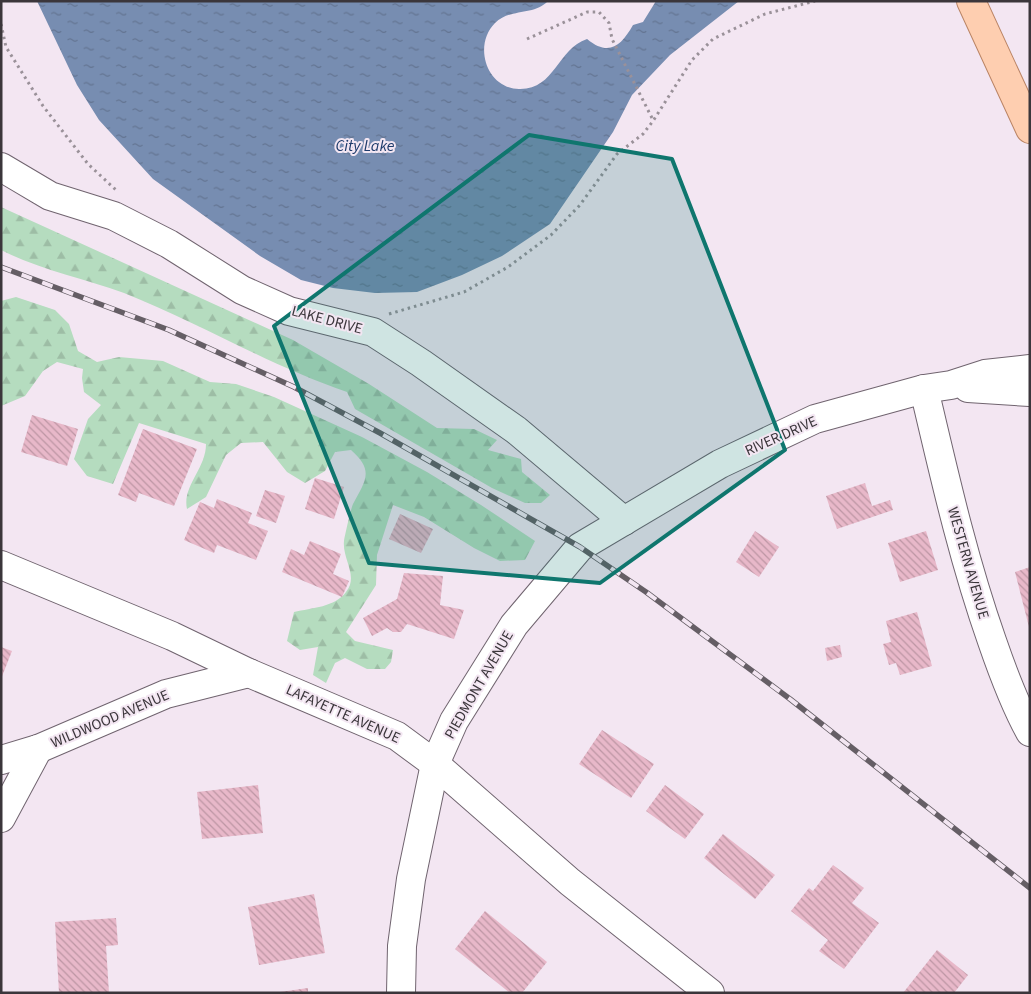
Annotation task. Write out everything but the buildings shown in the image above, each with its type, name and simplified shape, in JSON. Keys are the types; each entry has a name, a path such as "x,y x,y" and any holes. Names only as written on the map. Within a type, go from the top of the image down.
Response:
{"main road":[{"path":"971,1 1030,129"}],"street":[{"name":"LAKE DRIVE","path":"1,167 50,196 114,216 161,240 242,290 290,311 373,332 422,363 516,430 624,520"},
{"name":"RIVER DRIVE","path":"580,547 720,464 815,419 924,389 952,385 985,374 1030,369"},
{"name":"RIVER DRIVE","path":"952,385 978,390 1030,392"},
{"name":"WESTERN AVENUE","path":"924,389 962,547 1014,703 1030,732"},
{"name":"PIEDMONT AVENUE","path":"401,993 402,946 411,879 435,764 454,721 514,625 580,547"},
{"name":"LAFAYETTE AVENUE","path":"1,565 172,636 249,674 397,736 435,764 570,882 710,993"},
{"name":"WILDWOOD AVENUE","path":"1,760 38,749 166,694 249,674"},
{"path":"1,818 38,749"}],"path":[{"path":"382,312 391,314 464,292 508,267 551,235 580,205 617,154 643,134 654,121 673,86 692,60 713,39 764,14 815,1"},
{"path":"527,39 588,12 598,12 609,23 612,39 654,121"},
{"path":"1,24 6,48 43,106 88,164 117,191"}],"highlighted area":[{"path":"529,135 672,159 785,450 600,583 369,563 274,326"}],"green space":[{"path":"1,207 293,340 369,384 437,428 474,429 497,440 488,450 521,459 522,472 550,495 541,503 525,503 492,488 355,409 347,392 290,370 180,317 124,293 46,268 1,250"},
{"path":"16,297 55,310 69,324 78,351 97,362 119,357 163,361 210,382 236,384 274,397 362,437 427,472 535,541 525,560 500,561 474,548 424,517 393,505 377,555 376,585 346,632 355,641 393,650 391,662 385,669 367,669 345,658 335,663 326,683 313,675 318,647 300,650 287,641 294,612 336,601 350,586 351,574 345,554 344,541 352,506 366,476 363,464 358,457 351,450 335,452 325,471 305,483 287,472 263,442 241,443 226,455 206,497 187,509 188,493 205,453 206,444 139,423 113,484 87,476 74,459 88,419 101,405 84,392 83,369 57,362 43,371 25,396 1,406 1,301"}],"water":[{"name":"City Lake","path":"37,1 548,1 536,9 501,18 488,32 484,53 486,64 498,81 508,87 519,89 531,88 541,83 569,51 587,39 602,47 614,47 624,39 633,25 643,22 656,1 739,1 670,55 632,95 613,132 550,224 502,256 462,275 417,292 375,293 333,288 301,280 260,256 153,179 99,120 77,85"}],"railway":[{"path":"1,267 169,330 294,387 380,433 580,547 646,592 790,699 1030,888"}]}
